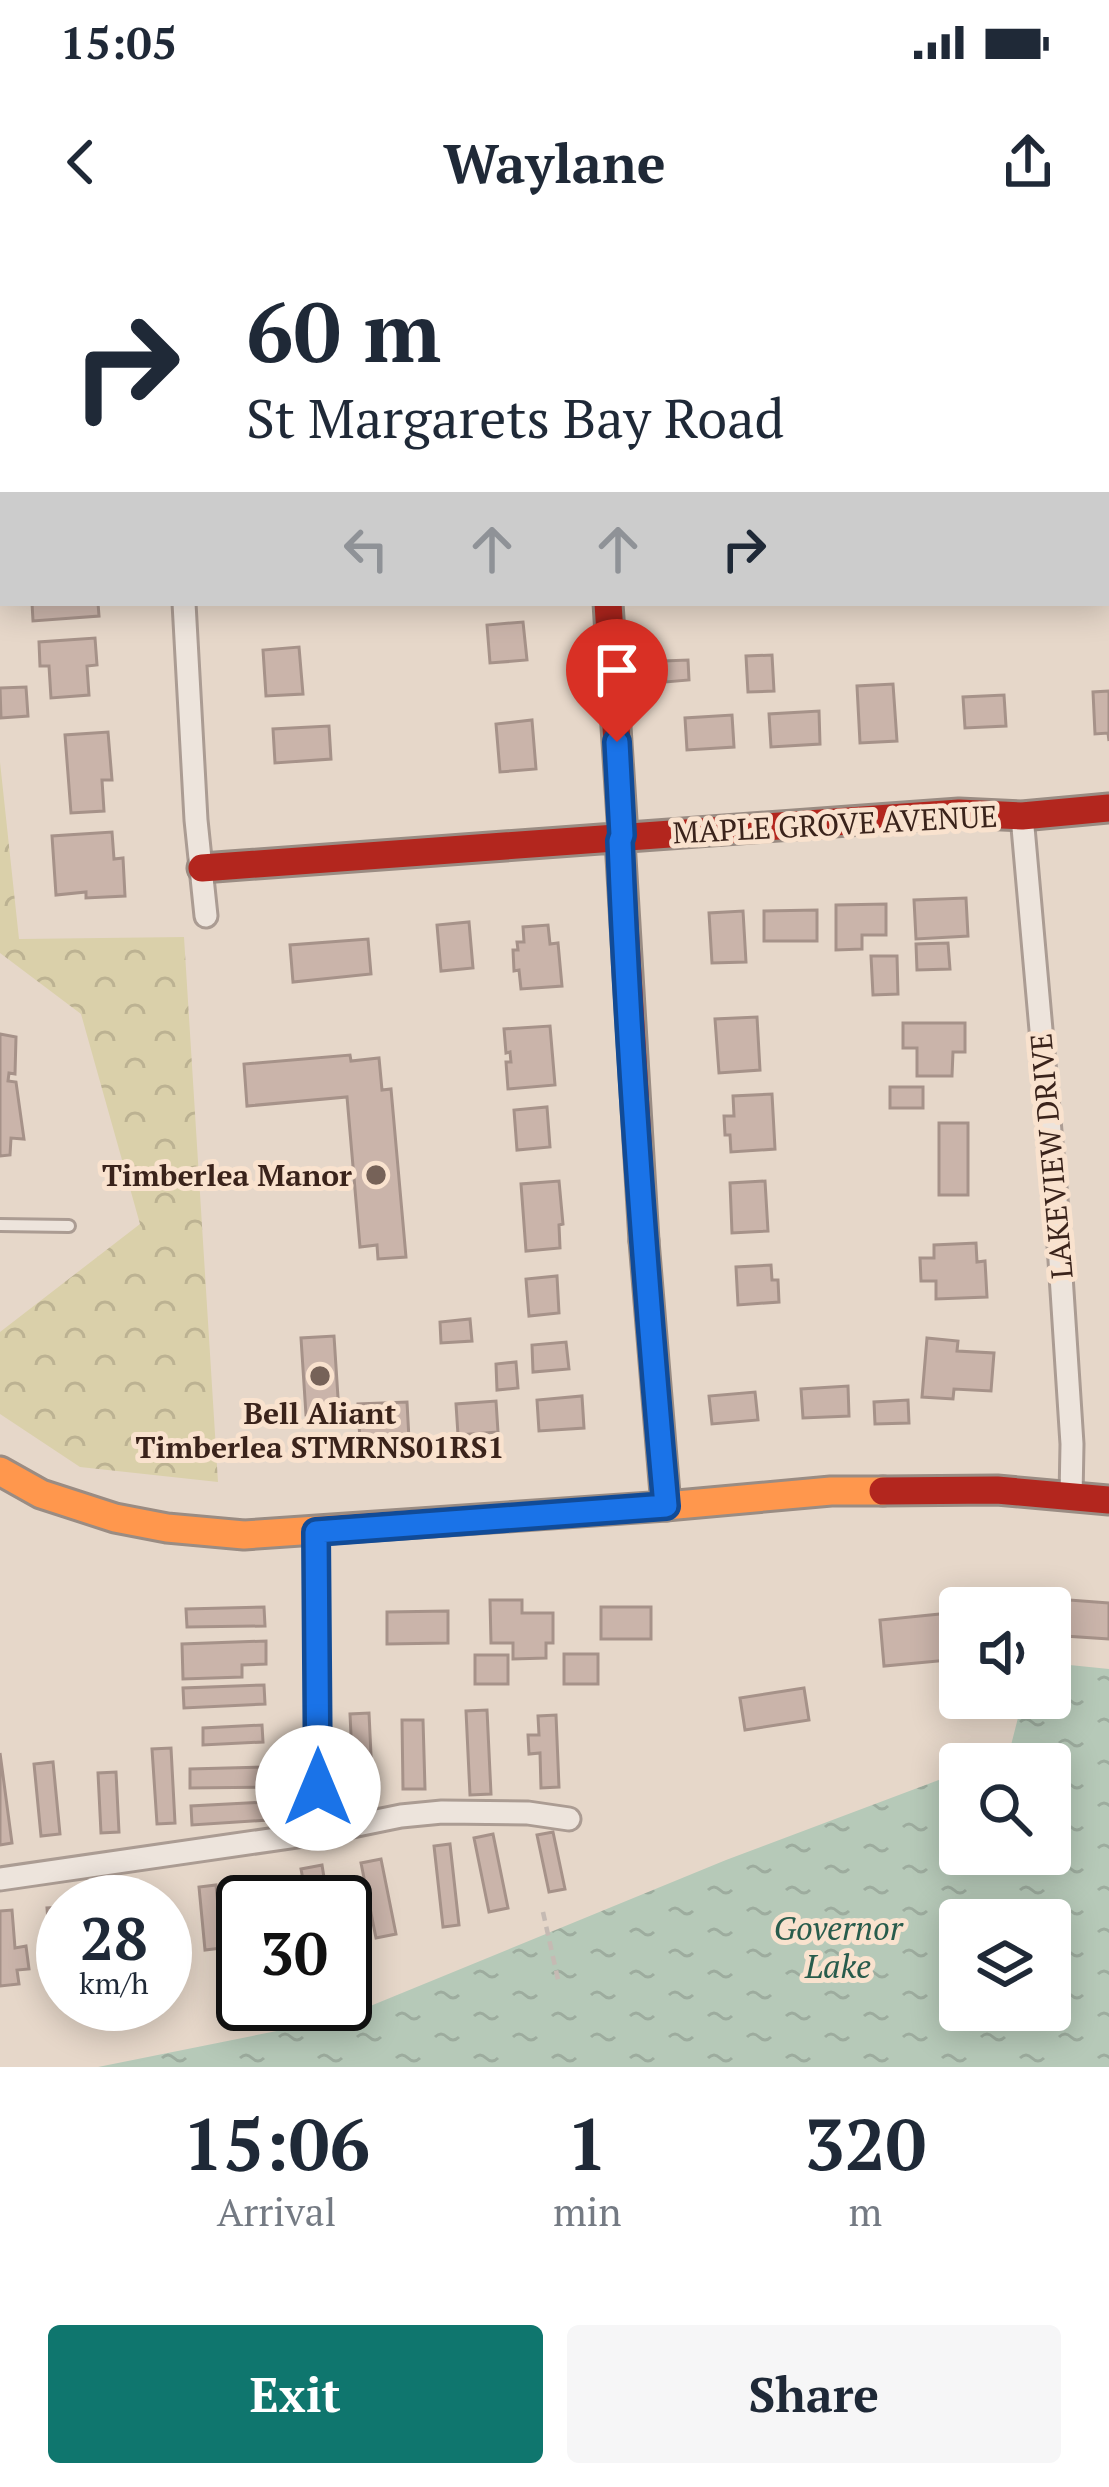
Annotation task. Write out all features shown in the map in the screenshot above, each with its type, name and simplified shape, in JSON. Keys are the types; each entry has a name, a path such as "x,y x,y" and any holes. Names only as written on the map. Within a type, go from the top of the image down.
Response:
{"street":[{"path":"184,606 206,916"},
{"path":"608,606 640,1217 666,1506"},
{"name":"MAPLE GROVE AVENUE","path":"202,868 622,835 1109,808"},
{"name":"LAKEVIEW DRIVE","path":"1022,816 1056,1199 1072,1444 1071,1497"},
{"path":"0,1471 43,1495 119,1518 197,1533 244,1535 831,1491 997,1490 1109,1499"},
{"path":"316,1532 318,1832"},
{"path":"0,1879 401,1816 528,1813 569,1819"}],"lane":[{"path":"0,1225 69,1226"}],"path":[{"path":"543,1912 559,1984"}],"green space":[{"path":"0,762 19,939 184,937 218,1482 80,1467 0,1414 0,1332 140,1224 81,1014 0,953"}],"water":[{"name":"Governor Lake","path":"1071,1665 1109,1669 1109,2067 98,2067 277,2031 372,2031 372,2005 726,1860 939,1780 939,1875 1071,1875 1071,1743 1012,1743 1018,1719 1071,1719"}],"building":[{"path":"32,606 98,606 99,616 33,621"},
{"path":"523,622 527,660 490,663 487,625"},
{"path":"95,638 97,665 87,666 89,695 51,698 49,666 40,666 39,642"},
{"path":"299,647 303,694 266,696 263,650"},
{"path":"772,655 774,691 748,692 746,656"},
{"path":"688,660 689,680 666,682 664,661"},
{"path":"893,684 897,741 860,743 857,686"},
{"path":"26,687 28,716 1,718 0,688"},
{"path":"1109,691 1109,741 1108,733 1095,734 1093,692"},
{"path":"1004,695 1006,726 965,728 963,697"},
{"path":"819,711 820,744 771,747 769,714"},
{"path":"732,715 734,747 687,750 685,718"},
{"path":"532,720 536,769 500,772 496,724"},
{"path":"329,726 331,759 275,763 273,729"},
{"path":"108,732 112,780 102,780 104,811 71,813 65,735"},
{"path":"112,832 114,859 123,858 125,896 56,895 52,836"},
{"path":"966,898 968,936 916,939 914,900"},
{"path":"886,904 886,935 862,935 862,949 836,950 836,905"},
{"path":"817,910 817,941 764,941 764,911"},
{"path":"743,911 746,962 712,963 709,913"},
{"path":"469,922 473,968 441,971 437,925"},
{"path":"548,925 550,944 558,943 562,986 521,989 513,950 518,950 517,942 524,942 523,927"},
{"path":"368,939 371,974 293,982 290,945"},
{"path":"948,943 950,969 917,970 916,944"},
{"path":"871,956 897,956 898,994 873,995"},
{"path":"757,1017 760,1070 719,1073 715,1019"},
{"path":"903,1023 965,1023 965,1052 953,1052 952,1076 917,1076 917,1048 903,1048"},
{"path":"550,1026 555,1085 508,1089 506,1062 511,1062 504,1029"},
{"path":"0,1034 16,1037 15,1074 9,1073 8,1081 16,1082 24,1139 11,1138 10,1155 0,1156"},
{"name":"Timberlea Manor","path":"350,1055 351,1061 379,1058 382,1090 391,1089 406,1257 378,1259 377,1245 360,1247 347,1097 247,1106 244,1064"},
{"path":"890,1087 923,1087 923,1108 890,1108"},
{"path":"772,1094 775,1149 731,1152 724,1116 734,1116 733,1096"},
{"path":"547,1107 550,1147 517,1150 514,1110"},
{"path":"939,1123 968,1123 968,1195 939,1195"},
{"path":"559,1181 560,1248 526,1251 521,1184"},
{"path":"765,1181 768,1231 732,1233 730,1183"},
{"path":"976,1243 977,1262 985,1261 987,1297 936,1299 936,1281 921,1281 920,1258 934,1258 934,1245"},
{"path":"771,1265 772,1280 778,1280 779,1302 738,1305 736,1267"},
{"path":"557,1276 559,1313 529,1316 526,1279"},
{"path":"470,1319 472,1341 441,1343 440,1322"},
{"name":"Bell Aliant Timberlea STMRNS01RS1","path":"334,1336 339,1413 306,1415 301,1338"},
{"path":"927,1338 958,1341 957,1351 994,1353 991,1391 954,1389 953,1399 922,1397"},
{"path":"566,1342 569,1369 533,1372 532,1345"},
{"path":"516,1362 518,1388 497,1390 496,1364"},
{"path":"848,1386 849,1416 803,1418 801,1389"},
{"path":"755,1392 758,1420 712,1424 709,1396"},
{"path":"582,1396 584,1428 539,1431 537,1400"},
{"path":"908,1400 909,1423 875,1424 874,1402"},
{"path":"496,1401 498,1432 458,1435 456,1404"},
{"path":"407,1402 409,1439 360,1442 358,1404"},
{"path":"490,1600 522,1600 522,1613 553,1613 553,1643 546,1643 546,1658 513,1659 513,1643 491,1643"},
{"path":"1071,1600 1109,1603 1109,1639 1071,1636"},
{"path":"264,1607 265,1626 187,1627 186,1609"},
{"path":"601,1607 651,1607 651,1639 601,1639"},
{"path":"448,1611 448,1643 387,1644 387,1612"},
{"path":"939,1614 939,1661 884,1666 880,1620"},
{"path":"266,1641 266,1664 242,1665 242,1677 183,1679 182,1644"},
{"path":"564,1654 598,1654 598,1684 564,1684"},
{"path":"475,1655 508,1655 508,1684 475,1684"},
{"path":"264,1685 265,1704 184,1708 183,1688"},
{"path":"804,1688 809,1720 745,1730 740,1698"},
{"path":"487,1710 491,1794 470,1795 466,1711"},
{"path":"369,1713 373,1797 354,1799 350,1714"},
{"path":"556,1715 559,1787 541,1788 540,1753 529,1754 528,1735 539,1735 538,1716"},
{"path":"402,1720 423,1720 425,1789 403,1789"},
{"path":"262,1725 263,1742 203,1745 203,1728"},
{"path":"171,1748 175,1823 157,1824 152,1749"},
{"path":"0,1753 12,1843 0,1845"},
{"path":"53,1762 60,1834 41,1836 34,1764"},
{"path":"266,1767 266,1787 190,1788 190,1769"},
{"path":"116,1772 119,1832 101,1833 98,1773"},
{"path":"267,1802 268,1820 192,1825 191,1806"},
{"path":"553,1832 565,1889 549,1892 537,1835"},
{"path":"493,1834 508,1908 489,1912 474,1838"},
{"path":"450,1844 459,1925 443,1927 434,1846"},
{"path":"381,1859 396,1934 376,1938 372,1875 363,1875 361,1863"},
{"path":"322,1865 324,1875 302,1875 301,1869"},
{"path":"216,1885 216,1949 205,1950 199,1887"},
{"path":"12,1910 15,1948 26,1946 29,1969 17,1970 19,1984 0,1986 0,1911"}],"traffic: fast":[{"path":"644,1241 666,1506"}],"traffic: slow":[{"path":"0,1471 41,1494 115,1518 244,1535 883,1491"}],"traffic: jam":[{"path":"608,606 644,1241"},
{"path":"202,868 959,813 1022,816 1109,808"},
{"path":"883,1491 997,1490 1109,1500"}],"place":[{"name":"Timberlea Manor","path":"376,1175"},
{"name":"Bell Aliant Timberlea STMRNS01RS1","path":"320,1376"}],"route":[{"path":"318,1788 316,1532 666,1506 640,1217 617,742"}]}
